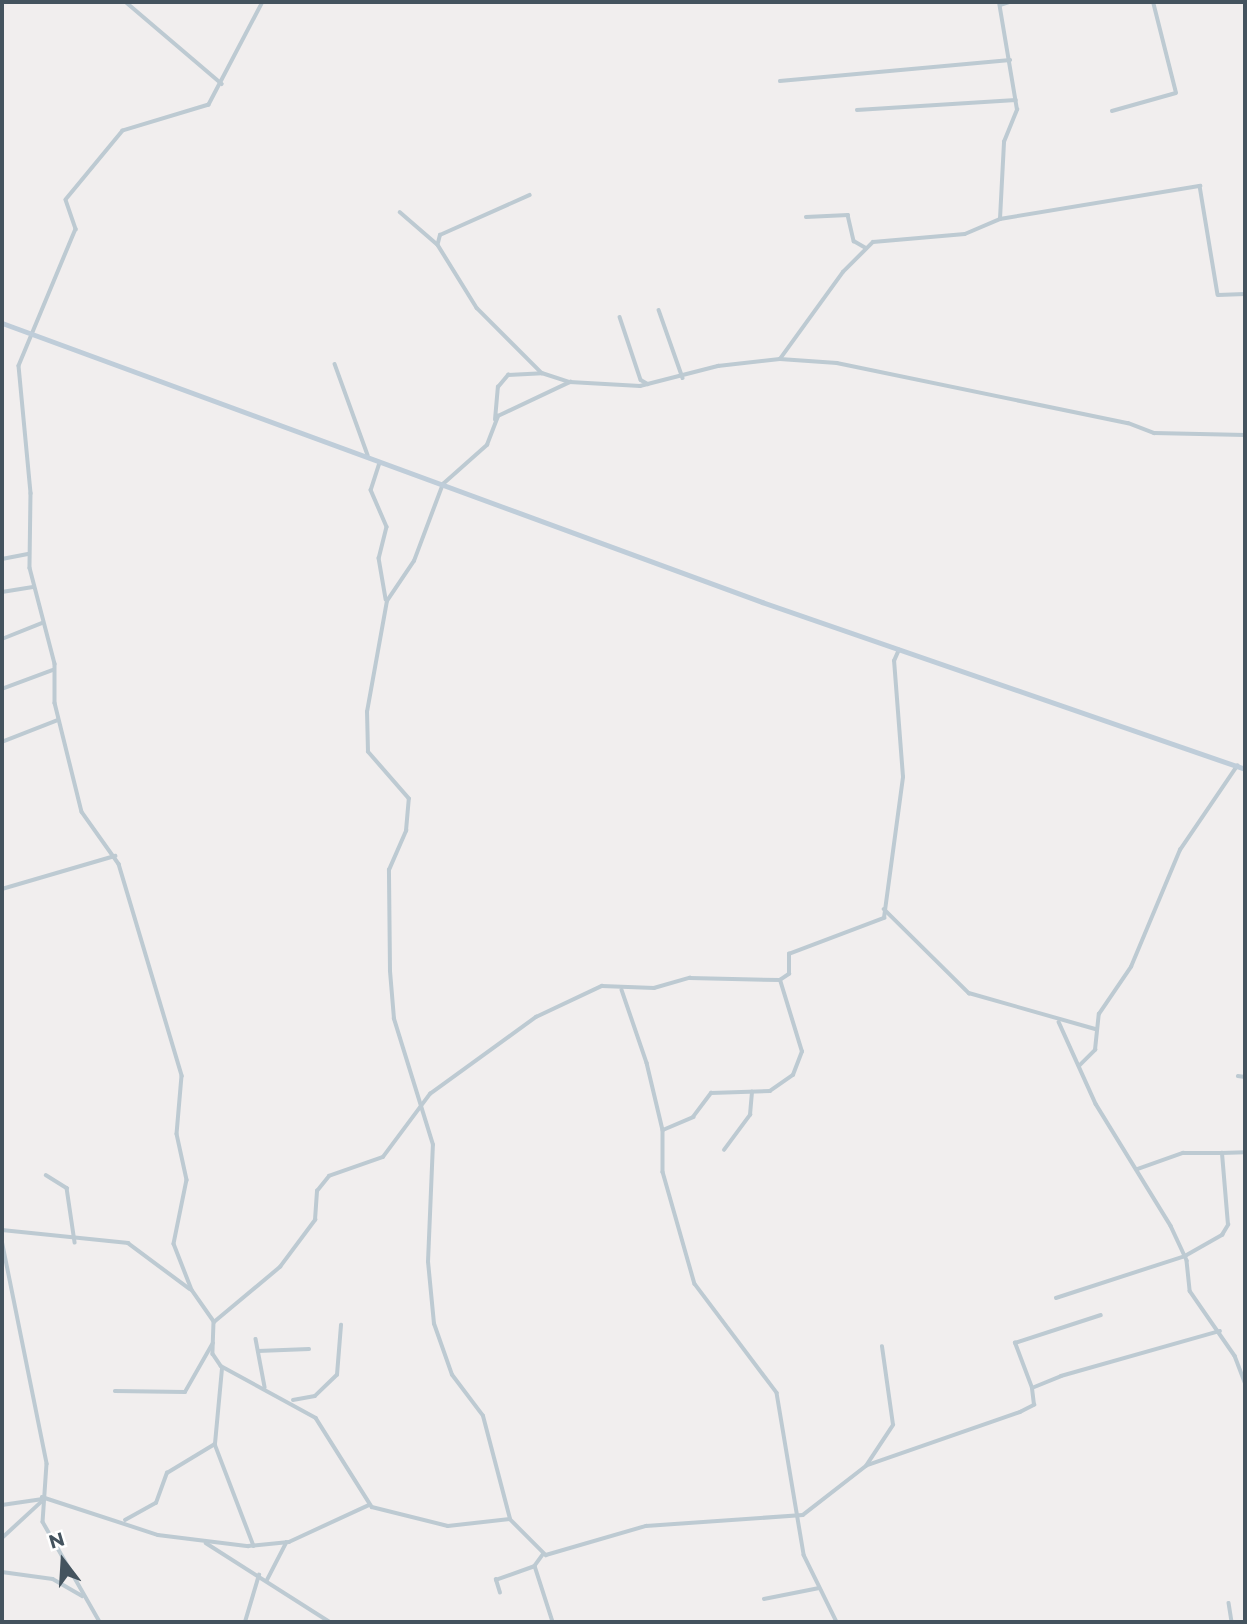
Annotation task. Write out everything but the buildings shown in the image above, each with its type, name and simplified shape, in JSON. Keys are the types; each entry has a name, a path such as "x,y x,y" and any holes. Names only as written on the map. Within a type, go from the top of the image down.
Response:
{"street":[{"path":"125,2 222,84"},
{"path":"254,1546 215,1444 221,1366 214,1341 214,1322 192,1290 174,1244 187,1180 177,1134 182,1076 115,856 82,812 58,720 54,670 33,587 28,554 32,503 19,366 76,229 66,200 100,152 129,128 203,110 222,84 262,2"},
{"path":"1000,219 1004,142 1016,118 1016,100 1000,3 1010,2"},
{"path":"1112,111 1177,93 1153,2"},
{"path":"780,81 1010,60"},
{"path":"857,110 1016,100"},
{"path":"780,359 866,248 886,238 924,240 981,231 1000,219 1200,186 1218,295 1245,294"},
{"path":"438,245 440,235 530,195"},
{"path":"400,212 438,245 477,308 542,373"},
{"path":"806,217 848,215 854,241 866,248"},
{"path":"659,310 682,378"},
{"path":"620,317 640,380 650,385"},
{"path":"2,323 899,650 1245,769"},
{"path":"387,601 414,561 443,484 487,445 504,377 542,373 570,382 650,385 718,366 780,359 837,363 1154,433 1245,435"},
{"path":"335,364 368,455"},
{"path":"495,420 570,382"},
{"path":"381,461 371,490 387,527 380,558 387,601 367,712 368,752 409,799 406,831 389,870 390,971 394,1019 433,1145 428,1268 437,1336 452,1375 483,1416 510,1519 544,1555"},
{"path":"2,559 28,554"},
{"path":"2,592 33,587"},
{"path":"2,639 43,622"},
{"path":"214,1322 280,1267 315,1220 317,1191 329,1176 387,1155 420,1105 536,1017 602,986 622,989 690,978 779,980 789,974 789,954 884,918 903,777 894,661 899,650"},
{"path":"2,689 54,670"},
{"path":"2,742 58,720"},
{"path":"1079,1066 1095,1050 1095,1029 1131,967 1183,844 1237,766"},
{"path":"2,889 115,856"},
{"path":"884,909 961,989 1059,1022 1095,1029"},
{"path":"663,1130 693,1117 709,1094 776,1088 802,1060 779,980"},
{"path":"622,989 663,1130 663,1172 695,1284 777,1394 797,1517 819,1588 837,1622"},
{"path":"1059,1022 1079,1066 1185,1256 1190,1291 1220,1331 1245,1382"},
{"path":"1238,1076 1245,1077"},
{"path":"724,1150 750,1115 752,1092"},
{"path":"1138,1170 1183,1153 1245,1152"},
{"path":"1056,1298 1185,1256 1227,1229 1223,1153"},
{"path":"46,1175 67,1188 75,1242"},
{"path":"2,1230 57,1234 75,1242 128,1243 192,1290"},
{"path":"2,1240 47,1464 40,1503 2,1538"},
{"path":"500,1593 496,1580 535,1566 544,1555 646,1526 797,1517 866,1466 1034,1405 1032,1388 1015,1343 1101,1315"},
{"path":"291,1400 315,1396 337,1375 341,1325"},
{"path":"1032,1388 1118,1356 1220,1331"},
{"path":"257,1339 265,1387"},
{"path":"115,1391 184,1392 214,1341"},
{"path":"866,1466 893,1425 882,1347"},
{"path":"258,1351 309,1349"},
{"path":"221,1366 291,1400 332,1436 369,1504"},
{"path":"123,1521 156,1503 167,1473 215,1444"},
{"path":"2,1505 43,1498 205,1542 254,1546 287,1542 369,1504 449,1526 510,1519"},
{"path":"40,1503 55,1550 100,1622"},
{"path":"205,1542 330,1622"},
{"path":"267,1580 287,1542"},
{"path":"535,1566 553,1622"},
{"path":"2,1572 53,1579 85,1597"},
{"path":"245,1622 259,1575"},
{"path":"764,1600 819,1588"},
{"path":"1229,1603 1233,1622"},
{"path":"414,1622 501,1622"}]}
